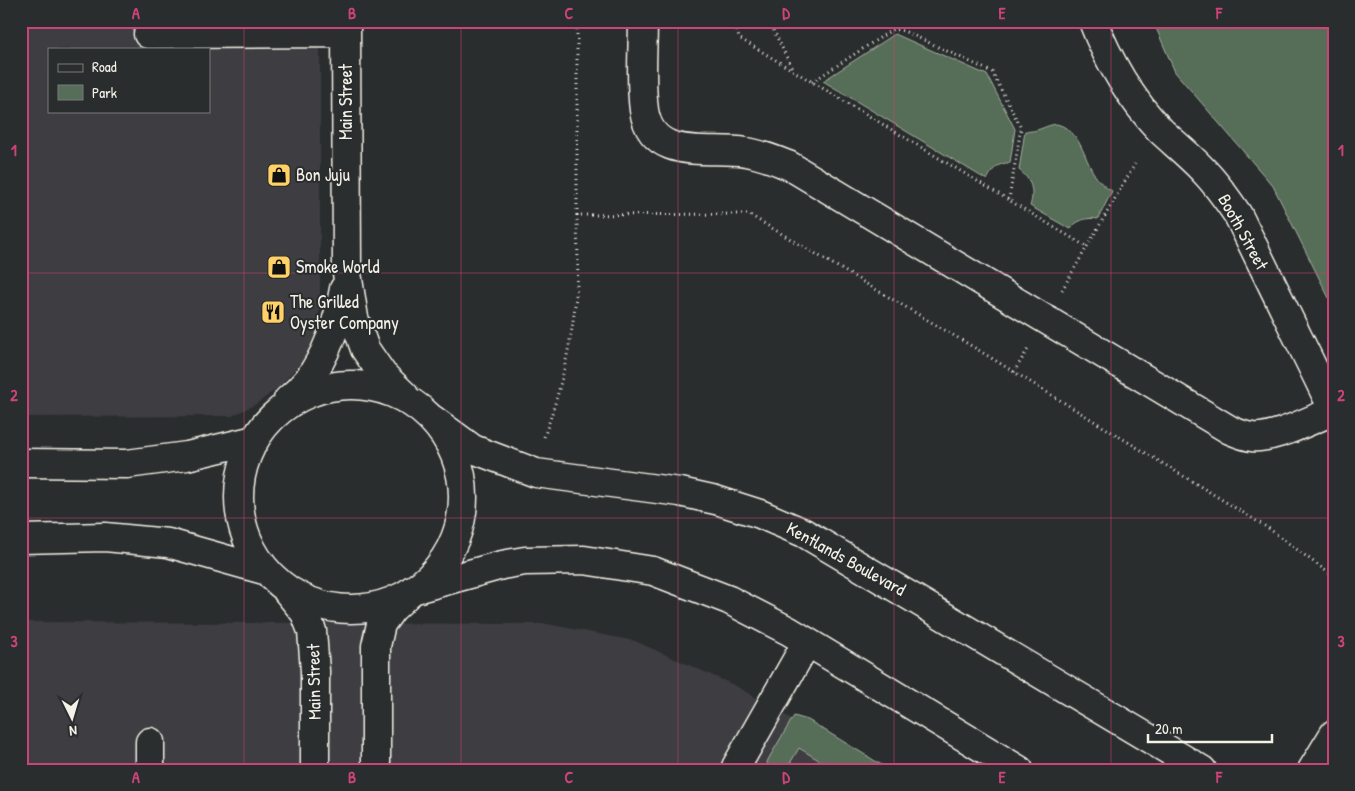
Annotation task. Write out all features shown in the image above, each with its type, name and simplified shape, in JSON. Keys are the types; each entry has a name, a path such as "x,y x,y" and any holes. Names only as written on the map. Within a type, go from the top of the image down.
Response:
{"street":[{"path":"643,21 644,111 651,130 666,144 675,148 760,154 790,166 1230,430 1252,437 1276,434 1334,411"},
{"name":"Booth Street","path":"1093,21 1106,52 1144,111 1219,187 1238,216 1334,411"},
{"path":"148,34 346,27"},
{"name":"Main Street","path":"275,414 308,380 328,348 339,317 346,273 346,27"},
{"name":"Main Street","path":"346,273 354,318 365,349 383,375 422,411"},
{"path":"376,770 376,646 380,624 392,609 412,590 435,571 452,546 460,526 463,503 462,480 458,462 447,439 422,411 389,391 368,386 347,385 325,388 304,395 275,414 254,440 243,464 238,491 240,519 250,546 269,574 292,593 315,603 348,608 377,606 412,590 509,563 525,561 584,560 653,571 729,600 807,642 1019,770"},
{"name":"Kentlands Boulevard","path":"422,411 473,449 536,473 680,492 716,500 760,514 804,533 1202,770"},
{"path":"21,463 127,464 194,454 254,440"},
{"path":"21,539 105,537 168,543 269,574"},
{"name":"Main Street","path":"269,574 293,597 305,613 312,631 315,671 315,770"},
{"path":"736,767 807,642"},
{"path":"1312,770 1334,734"},
{"path":"150,742 150,770"}],"path":[{"path":"543,440 556,404 570,340 577,282 577,21"},
{"path":"734,21 739,38 1087,246"},
{"path":"769,21 794,70"},
{"path":"812,82 893,29 904,31 992,72 1021,128 1009,199"},
{"path":"1014,372 1135,164"},
{"path":"577,215 748,214 1014,372 1268,528 1334,577"}],"shaded area":[{"path":"21,21 320,21 320,308 315,335 305,358 281,385 258,403 232,416 21,417"},
{"path":"21,622 547,624 635,641 736,686 878,770 21,770"}],"green space":[{"path":"1153,21 1334,21 1334,308 1273,186 1175,72"},
{"path":"895,34 987,75 1015,129 1010,163 996,167 987,180 823,81"},
{"path":"1057,124 1075,136 1095,175 1102,184 1112,191 1098,219 1082,220 1070,229 1030,206 1031,186 1019,170 1025,131 1033,131"},
{"path":"794,716 808,720 890,770 835,770 799,748 786,770 769,770 767,762"}],"place":[{"name":"Bon Juju","path":"279,175"},
{"name":"Smoke World","path":"279,267"},
{"name":"The Grilled Oyster Company","path":"273,312"}]}
